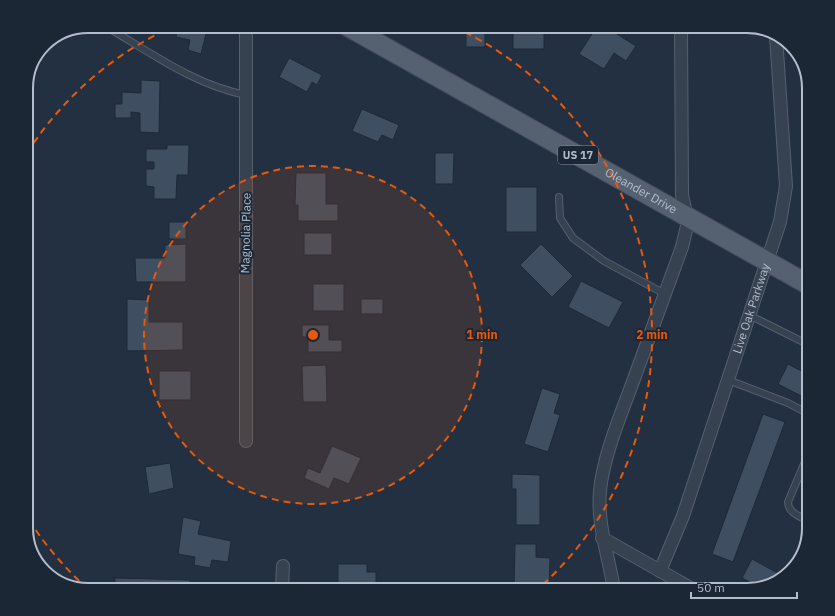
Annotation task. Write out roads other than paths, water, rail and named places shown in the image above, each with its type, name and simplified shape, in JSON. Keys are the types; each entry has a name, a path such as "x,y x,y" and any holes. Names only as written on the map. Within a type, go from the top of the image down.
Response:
{"main road":[{"name":"Oleander Drive","path":"360,33 802,281"}],"street":[{"name":"Magnolia Place","path":"246,33 246,441"},
{"path":"612,583 602,538 600,492 602,479 614,433 682,248 688,222 682,195 681,33"},
{"name":"Live Oak Parkway","path":"660,571 683,516 780,222 786,186 776,42"},
{"path":"602,538 681,583"},
{"path":"283,583 284,566"}],"lane":[{"path":"117,33 199,80 232,92 246,95"},
{"path":"559,198 560,218 573,238 604,261 665,294"},
{"path":"749,315 802,342"},
{"path":"728,380 788,403 802,410"},
{"path":"802,469 788,502 788,508 802,518"}]}
